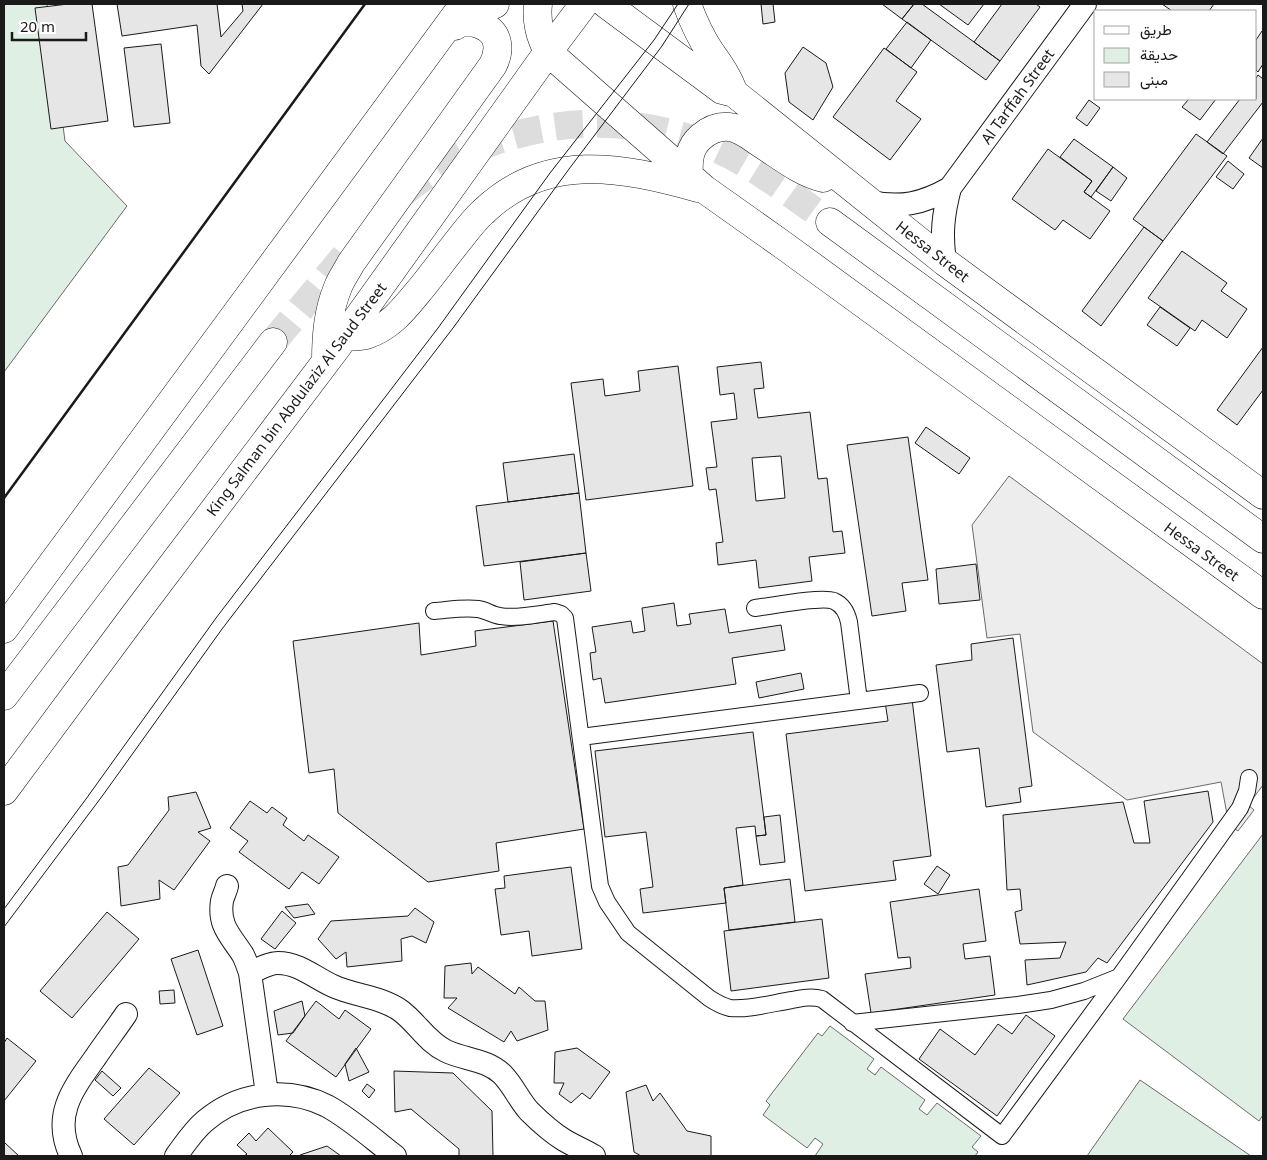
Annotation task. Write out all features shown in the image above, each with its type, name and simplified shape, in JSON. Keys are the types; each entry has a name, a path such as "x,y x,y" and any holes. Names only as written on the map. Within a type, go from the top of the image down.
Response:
{"main road":[{"path":"4,630 434,43 462,13 495,4"},
{"path":"538,4 537,22 548,52 697,183"},
{"name":"King Salman bin Abdulaziz Al Saud Street","path":"4,791 344,337 584,4"},
{"name":"Hessa Street","path":"606,4 722,90 734,93 945,262 1263,495"},
{"path":"687,4 710,52 730,80 734,93"},
{"path":"326,361 326,336 330,310 338,285 351,263 497,58 497,41 493,33 462,13"},
{"path":"697,183 688,164 690,152 696,141 706,133 717,128 729,127 741,130 808,173 821,178 844,182"},
{"path":"344,337 366,335 386,326 403,310 482,212 502,196 525,182 550,173 569,169 606,169 697,183"},
{"name":"Hessa Street","path":"697,183 1263,595"},
{"path":"830,222 1263,539"},
{"path":"4,696 273,342"}],"street":[{"name":"Al Tarffah Street","path":"945,262 942,225 950,188 1085,4"},
{"name":"Al Tarffah Street","path":"870,202 886,205 903,205 919,202 950,188"},
{"path":"755,608 820,599 832,600 841,605 847,613 849,622 859,701"},
{"path":"434,612 473,608 500,616 510,617 555,612 565,618 600,886 607,902 628,934 709,998 728,1008 740,1008 808,997 822,999 1002,1136 1240,808 1247,791 1249,778"},
{"path":"581,737 920,693"},
{"path":"228,886 222,901 222,916 226,931 242,953 250,974 267,1094"},
{"path":"250,974 263,966 277,963 292,964 333,986 384,1002 400,1010 428,1039 446,1051 486,1063 502,1074 527,1109 544,1126 594,1156"},
{"path":"852,1023 1051,1000 1084,991 1119,977"},
{"path":"71,1156 64,1137 63,1120 67,1102 75,1086 126,1014"},
{"path":"182,1154 192,1134 218,1111 233,1103 267,1094 308,1098 327,1107 345,1118 395,1156"}],"green space":[{"path":"4,4 47,4 65,141 127,206 4,372"},
{"path":"1263,834 1263,1115 1259,1121 1123,1019"},
{"path":"830,1026 874,1059 867,1069 875,1075 881,1067 925,1100 919,1109 927,1115 937,1103 981,1136 972,1147 978,1152 975,1156 815,1156 823,1144 815,1138 807,1148 763,1115 770,1105 766,1101 818,1033 822,1036"},
{"path":"1140,1080 1251,1156 1087,1156"}],"shaded area":[{"path":"1009,476 1263,664 1263,785 1248,805 1254,810 1238,831 1229,825 1221,782 1127,800 1033,732 1020,634 987,638 972,525"}],"building":[{"path":"68,4 92,4 108,121 51,129 35,8"},
{"path":"117,4 217,4 221,37 243,11 242,4 263,4 209,74 201,66 197,25 122,36"},
{"path":"761,4 773,4 775,22 763,24"},
{"path":"882,4 914,4 902,19"},
{"path":"914,4 922,4 1000,61 986,80 902,19"},
{"path":"939,4 984,4 968,25"},
{"path":"1002,4 1036,4 1040,7 1000,61 974,42"},
{"path":"1162,4 1214,4 1210,10 1171,10"},
{"path":"907,22 931,40 911,68 886,49"},
{"path":"1262,31 1263,64 1258,72 1257,71 1257,38"},
{"path":"161,44 170,123 134,127 124,48"},
{"path":"803,47 826,63 833,87 813,120 789,102 785,73"},
{"path":"884,48 917,72 896,101 921,119 890,160 833,117"},
{"path":"1258,75 1263,79 1263,102 1223,154 1207,142 1239,100 1257,100"},
{"path":"1089,100 1100,108 1087,126 1076,118"},
{"path":"1188,100 1215,100 1200,120 1182,107"},
{"path":"1196,134 1227,156 1163,241 1133,219"},
{"path":"1263,138 1263,168 1249,158"},
{"path":"1074,139 1113,167 1091,197 1084,192 1092,181 1060,157"},
{"path":"1048,149 1092,181 1084,192 1110,211 1090,239 1063,220 1055,230 1012,199"},
{"path":"1228,161 1244,174 1233,189 1216,177"},
{"path":"1113,167 1127,178 1111,201 1096,191"},
{"path":"1144,227 1163,241 1101,326 1082,311"},
{"path":"1182,251 1227,283 1221,291 1247,309 1227,338 1202,320 1195,331 1148,298"},
{"path":"1160,307 1190,328 1177,346 1147,325"},
{"path":"1263,347 1263,390 1237,425 1217,410"},
{"path":"761,362 764,388 754,389 758,418 810,412 818,479 827,478 833,532 842,531 845,553 809,557 812,581 759,588 756,560 718,565 716,543 723,542 716,489 709,490 706,468 717,467 711,422 737,419 734,393 720,395 717,367","holes":["781,456 785,498 756,501 752,458"]},
{"path":"678,366 693,486 586,500 571,383 603,379 605,396 640,391 638,371"},
{"path":"926,427 970,458 959,474 915,443"},
{"path":"908,437 928,580 902,583 906,611 872,616 847,445"},
{"path":"574,454 579,493 508,502 503,463"},
{"path":"579,493 586,553 484,566 476,506"},
{"path":"586,553 591,591 524,600 520,562"},
{"path":"976,564 980,600 939,604 936,569"},
{"path":"674,603 677,626 691,624 689,614 725,609 729,633 781,625 785,650 732,658 736,684 605,703 601,678 593,680 590,653 596,652 592,627 631,621 633,633 645,631 642,608"},
{"path":"553,621 584,829 496,843 499,871 428,882 338,813 334,769 309,773 293,641 419,623 421,655 476,646 475,631"},
{"path":"1013,638 1032,786 1019,788 1021,802 986,807 979,748 947,752 936,665 972,660 971,644"},
{"path":"801,673 804,689 759,698 756,682"},
{"path":"912,699 931,856 893,861 896,880 805,891 786,734 888,721 885,702"},
{"path":"753,732 766,835 756,836 755,826 736,828 743,885 724,888 726,903 643,913 640,889 653,887 646,832 605,837 595,751"},
{"path":"1208,791 1213,822 1107,963 1098,958 1086,972 1027,985 1025,960 1060,958 1066,942 1020,944 1015,912 1022,910 1020,889 1007,890 1003,815 1123,802 1134,843 1150,843 1144,801"},
{"path":"196,792 211,828 198,832 210,841 174,890 159,880 160,899 121,906 118,867 128,865 169,810 168,797"},
{"path":"250,801 267,813 272,807 287,818 283,825 304,841 308,835 339,857 319,884 302,872 289,889 239,852 248,841 230,828"},
{"path":"780,815 785,862 760,865 756,836 766,835 764,817"},
{"path":"937,866 950,875 938,894 924,884"},
{"path":"571,867 582,949 532,956 529,931 501,935 495,889 505,888 504,876"},
{"path":"790,879 795,922 729,930 724,888"},
{"path":"979,889 986,941 963,944 965,959 990,956 995,995 871,1013 865,974 911,968 910,957 898,958 890,902"},
{"path":"308,904 315,914 294,918 285,907"},
{"path":"415,908 434,922 426,943 412,936 401,939 402,961 347,967 346,952 336,959 318,939 331,921 408,916"},
{"path":"282,911 296,923 275,949 261,939"},
{"path":"107,912 139,939 72,1018 40,991"},
{"path":"822,919 829,978 731,991 724,931"},
{"path":"198,950 223,1026 197,1035 171,959"},
{"path":"471,963 472,974 478,967 515,994 519,987 535,1001 545,1001 548,1030 517,1041 511,1031 504,1042 448,1008 457,998 444,998 445,966"},
{"path":"174,990 175,1003 160,1004 159,991"},
{"path":"302,1001 305,1016 293,1033 278,1035 274,1011"},
{"path":"316,1001 339,1019 345,1010 371,1029 336,1077 286,1041"},
{"path":"1026,1015 1055,1036 997,1116 919,1059 940,1029 975,1055 998,1024 1012,1034"},
{"path":"7,1038 36,1061 4,1101 4,1043"},
{"path":"356,1048 369,1072 349,1081 345,1064"},
{"path":"577,1048 610,1072 590,1099 582,1093 571,1103 559,1094 564,1083 554,1083 555,1052"},
{"path":"149,1068 180,1093 134,1145 104,1119"},
{"path":"102,1071 121,1088 113,1096 95,1080"},
{"path":"394,1071 453,1073 492,1111 493,1156 459,1156 459,1149 411,1109 395,1112"},
{"path":"367,1084 375,1090 369,1098 362,1091"},
{"path":"646,1085 653,1101 660,1093 687,1131 711,1136 711,1156 641,1156 634,1152 626,1092"},
{"path":"268,1128 293,1152 289,1156 244,1156 247,1154 237,1145 249,1133 256,1141"},
{"path":"5,1143 19,1156 4,1156"},
{"path":"327,1146 341,1156 300,1156 300,1155"}],"tunnel":[{"path":"403,193 437,169 474,150 512,136 553,127 594,124 635,126 676,134 730,155 774,182 830,222"},
{"path":"273,342 353,246"}],"tram line":[{"path":"4,909 86,799 216,618 438,328 550,173 654,40 678,4"},
{"path":"4,927 103,795 222,629 453,328 662,46 689,4"}],"wall":[{"path":"4,498 365,4"}]}
